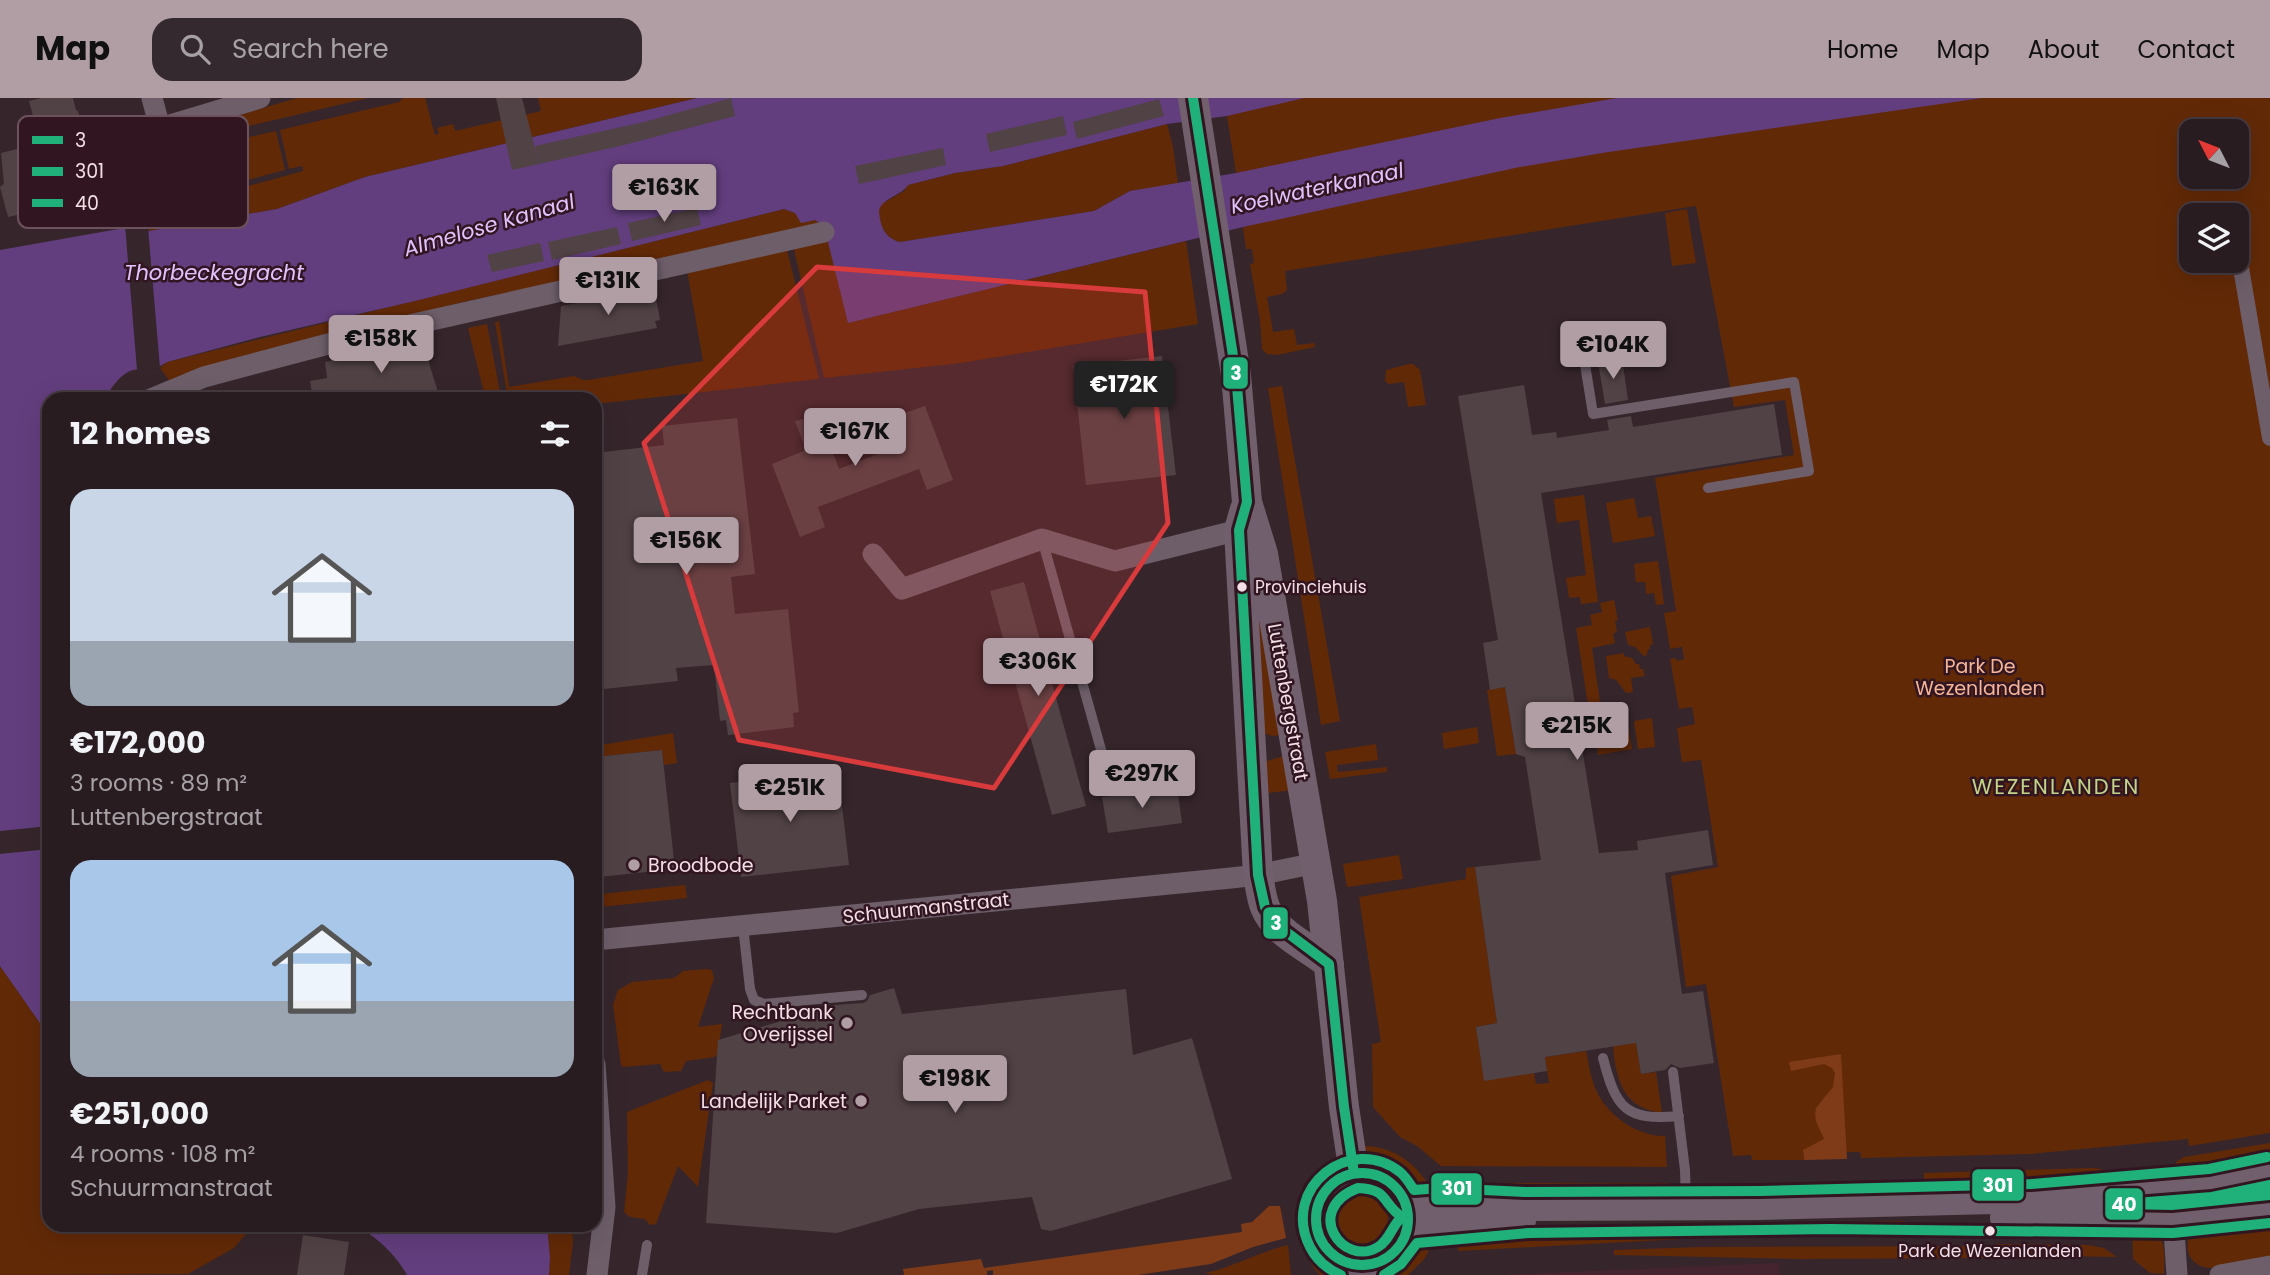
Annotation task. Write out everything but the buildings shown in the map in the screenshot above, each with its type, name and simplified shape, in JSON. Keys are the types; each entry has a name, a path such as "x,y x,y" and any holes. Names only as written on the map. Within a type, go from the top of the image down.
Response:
{"main road":[{"name":"Luttenbergstraat","path":"1195,110 1236,375 1258,875 1264,906 1277,928 1329,964"},
{"name":"Luttenbergstraat","path":"1243,516 1263,554 1316,863 1354,1173"},
{"path":"1407,1217 1448,1202 1525,1206 1686,1206 2032,1198 2211,1183 2270,1171"},
{"path":"1367,1172 1392,1182 1401,1192 1407,1217 1402,1242 1394,1253 1383,1261 1358,1270 1333,1255 1324,1245 1318,1234 1316,1220 1322,1195 1331,1185 1342,1177 1367,1172"},
{"path":"1407,1217 1527,1219 1830,1215 2173,1219 2270,1209"}],"street":[{"path":"152,98 157,116"},
{"path":"200,116 260,98"},
{"path":"166,392 204,377 347,339 824,232"},
{"path":"2241,273 2270,438"},
{"path":"204,377 205,392"},
{"path":"873,554 902,589 1042,539 1115,561 1243,516"},
{"path":"1258,875 1316,863"},
{"name":"Schuurmanstraat","path":"602,939 1258,875"},
{"path":"597,1275 606,1207 602,1172"},
{"path":"2171,1187 2177,1275"},
{"path":"2220,1275 2270,1266"}],"lane":[{"path":"1580,332 1593,414 1794,382 1809,471 1708,488"},
{"path":"1042,539 1107,771"},
{"path":"743,926 750,989 754,1000 764,1004 862,995"},
{"path":"1603,1058 1609,1084 1619,1102 1635,1114 1652,1118 1679,1116"},
{"path":"1673,1072 1686,1206"},
{"path":"642,1275 647,1245"}],"highlighted area":[{"path":"817,267 1145,292 1168,523 994,788 739,740 644,443"}],"shaded area":[{"path":"1841,1054 1847,1159 1804,1160 1803,1150 1824,1139 1815,1113 1833,1087 1835,1073 1824,1064 1791,1071 1789,1062"},
{"path":"1269,1206 1280,1206 1286,1238 1253,1247 1211,1264 1138,1275 993,1275 993,1270 987,1271 987,1275 904,1275 903,1269 981,1259 984,1268 1242,1232 1241,1224 1252,1222"},
{"path":"1778,1263 1780,1275 1501,1275"}],"green space":[{"path":"297,98 368,98 248,126 248,116 237,116"},
{"path":"403,98 425,98 435,135 439,134 437,128 453,124 455,131 541,111 538,98 697,98 365,177 277,209 248,214 248,186 303,171 302,166 289,169 280,130 399,102"},
{"name":"Park De Wezenlanden","path":"1273,98 2270,98 2270,1133 2189,1146 2188,1139 2030,1154 1861,1158 1860,1152 1803,1153 1804,1160 1752,1160 1751,1155 1733,1156 1706,984 1686,987 1671,876 1718,867 1701,760 1682,762 1677,728 1695,724 1692,707 1679,709 1670,659 1684,659 1682,647 1670,649 1664,613 1676,611 1655,478 1794,455 1785,400 1734,407 1696,206 1285,271 1287,290 1282,294 1267,297 1273,332 1294,329 1297,345 1314,343 1315,347 1277,355 1267,354 1262,349 1250,264 1254,263 1252,249 1246,249 1243,227 1248,226 1239,172 1236,173 1227,116"},
{"path":"1167,124 1178,184 1130,191 1094,211 900,242 890,237 880,223 880,205 904,191 908,185 955,173 1003,166"},
{"path":"276,131 285,170 248,180 248,137"},
{"path":"784,209 795,213 801,222 815,220 824,225 454,304 171,383 160,368 167,362"},
{"path":"1687,209 1696,263 1672,266 1665,213"},
{"path":"828,238 848,323 1186,241 1198,324 961,363 824,378 793,245"},
{"path":"786,246 819,379 602,403 602,392 507,392 495,322 499,321 509,387 574,376 588,380 703,361 687,270"},
{"path":"487,324 500,392 484,392 468,328"},
{"path":"1632,331 1637,337 1620,340 1622,358 1598,362 1597,354 1601,341 1617,333"},
{"path":"1409,364 1420,370 1426,405 1408,407 1404,382 1389,384 1385,381 1386,370"},
{"path":"1282,386 1340,721 1321,725 1268,388"},
{"path":"1584,495 1598,602 1581,604 1580,597 1569,598 1566,578 1586,575 1579,520 1557,523 1554,499"},
{"path":"1634,498 1638,518 1651,516 1655,536 1613,543 1606,503"},
{"path":"1257,549 1280,735 1272,736 1261,732"},
{"path":"1658,561 1664,604 1656,605 1654,593 1646,594 1645,582 1636,582 1634,564"},
{"path":"1614,600 1618,620 1615,621 1617,632 1613,634 1615,643 1592,648 1602,715 1590,717 1576,628 1592,625 1590,615 1602,612 1600,603"},
{"path":"1650,627 1653,644 1644,656 1635,647 1628,645 1625,632"},
{"path":"1624,653 1624,656 1639,664 1645,676 1631,678 1633,692 1626,693 1616,680 1609,678 1606,656"},
{"path":"1505,687 1516,754 1497,756 1487,690"},
{"path":"1625,705 1632,749 1598,755 1595,736 1620,732 1616,707"},
{"path":"1652,718 1655,747 1638,749 1634,721"},
{"path":"1477,727 1479,743 1444,749 1442,733"},
{"path":"673,733 677,763 664,765 662,750 602,756 602,745"},
{"path":"1376,744 1378,760 1337,765 1338,772 1387,767 1387,772 1330,779 1325,752"},
{"path":"1284,756 1294,790 1259,794 1263,762"},
{"path":"1399,855 1403,879 1347,887 1343,864"},
{"path":"1475,867 1497,1023 1476,1027 1484,1080 1534,1073 1536,1084 1549,1083 1545,1057 1586,1051 1596,1089 1610,1110 1636,1129 1665,1136 1667,1167 1441,1166 1417,1146 1400,1137 1373,1107 1372,1044 1381,1042 1359,897 1466,879 1466,868"},
{"path":"685,885 687,898 602,907 602,894"},
{"path":"0,966 42,1026 42,1232 251,1232 234,1248 188,1274 0,1275"},
{"path":"712,970 714,978 698,1027 722,1024 718,1053 715,1057 686,1061 681,1071 664,1072 660,1064 623,1067 613,1005 618,990 632,982 674,978 683,971"},
{"path":"1636,1043 1641,1074 1656,1072 1662,1113 1649,1110 1630,1099 1620,1081 1613,1046"},
{"path":"708,1080 713,1083 698,1187 678,1166 656,1224 650,1225 645,1219 630,1217 624,1212 628,1172 627,1112"},
{"path":"2270,1143 2270,1160 2174,1175 2176,1162 2184,1157"},
{"path":"1363,1146 1395,1153 1420,1173 1433,1192 1422,1192 1411,1187 1398,1173 1374,1160"},
{"path":"2095,1168 2107,1174 2108,1187 1998,1187 1924,1182 1924,1173"},
{"path":"1840,1182 1839,1189 1702,1196 1702,1184"},
{"path":"1458,1183 1669,1183 1669,1197 1459,1195"},
{"path":"1362,1192 1381,1199 1388,1218 1381,1237 1362,1244 1343,1237 1336,1218 1343,1199"},
{"path":"1298,1207 1303,1211 1307,1237 1312,1246 1340,1275 1320,1275 1314,1268 1304,1243"},
{"path":"2270,1218 2270,1258 2210,1268 2196,1263 2188,1252 2188,1239 2196,1226"},
{"path":"1901,1221 1935,1227 1978,1228 1977,1234 1738,1236 1458,1251 1459,1234 1532,1226"},
{"path":"2132,1225 2158,1234 2164,1250 2164,1274 2150,1273 2133,1259"},
{"path":"548,1232 572,1232 569,1275 549,1275"},
{"path":"1436,1236 1425,1258 1408,1275 1382,1275 1421,1243"},
{"path":"1995,1244 2088,1245 2104,1248 2117,1257 1995,1255"},
{"path":"1288,1245 1291,1275 1205,1273 1267,1251"},
{"path":"1985,1246 1984,1258 1798,1259 1614,1255 1614,1250 1701,1247"}],"water":[{"path":"697,98 1304,98 1227,116 1167,124 1003,166 955,173 908,185 885,202 879,210 884,230 900,242 1094,211 1130,191 1236,173 1500,118 1617,98 1982,98 1515,168 1243,227 848,323 824,226 815,220 801,223 795,213 784,209 260,337 167,362 154,368 133,370 120,378 109,392 42,392 42,1026 0,966 0,250 124,228 149,231 166,228 248,228 248,214 277,209 365,177"},
{"path":"366,1232 548,1232 549,1275 407,1275 382,1244"}],"pier":[{"path":"125,228 148,228 160,368 137,370"},
{"path":"42,827 42,850 0,854 0,831"}],"transit line":[{"name":"3","path":"1193,98 1236,375 1247,502 1239,530 1258,875 1265,907 1277,925 1329,964 1354,1173"},
{"name":"301","path":"1341,1275 1323,1264 1310,1247 1303,1225 1305,1205 1312,1187 1325,1173 1342,1163 1361,1159 1381,1162 1400,1172 1414,1190 1441,1188 1525,1192 1760,1191 2031,1184 2209,1169 2267,1157"},
{"name":"3","path":"1362,1173 1380,1176 1395,1186 1405,1201 1408,1219 1405,1237 1395,1252 1380,1262 1362,1265 1344,1262 1329,1252 1319,1237 1316,1219 1319,1201 1329,1186 1344,1176 1362,1173"},
{"name":"40","path":"2269,1195 2172,1205 2123,1204 2212,1197 2270,1185"},
{"name":"40","path":"1358,1188 1380,1194 1402,1217 1382,1244 1365,1251 1352,1250 1342,1243 1334,1234 1330,1222 1333,1209 1341,1198 1358,1188"},
{"name":"301","path":"1384,1275 1401,1264 1417,1243 1528,1233 1830,1229 2173,1233 2270,1223"}],"place":[{"name":"Provinciehuis","path":"1242,587"},
{"name":"Broodbode","path":"634,865"},
{"name":"Rechtbank Overijssel","path":"847,1023"},
{"name":"Landelijk Parket","path":"861,1101"},
{"name":"Park de Wezenlanden","path":"1990,1231"}],"district":[{"name":"WEZENLANDEN","path":"2056,786"}],"water label":[{"name":"Koelwaterkanaal","path":"1317,188"},
{"name":"Almelose Kanaal","path":"489,225"},
{"name":"Thorbeckegracht","path":"214,272"}]}
